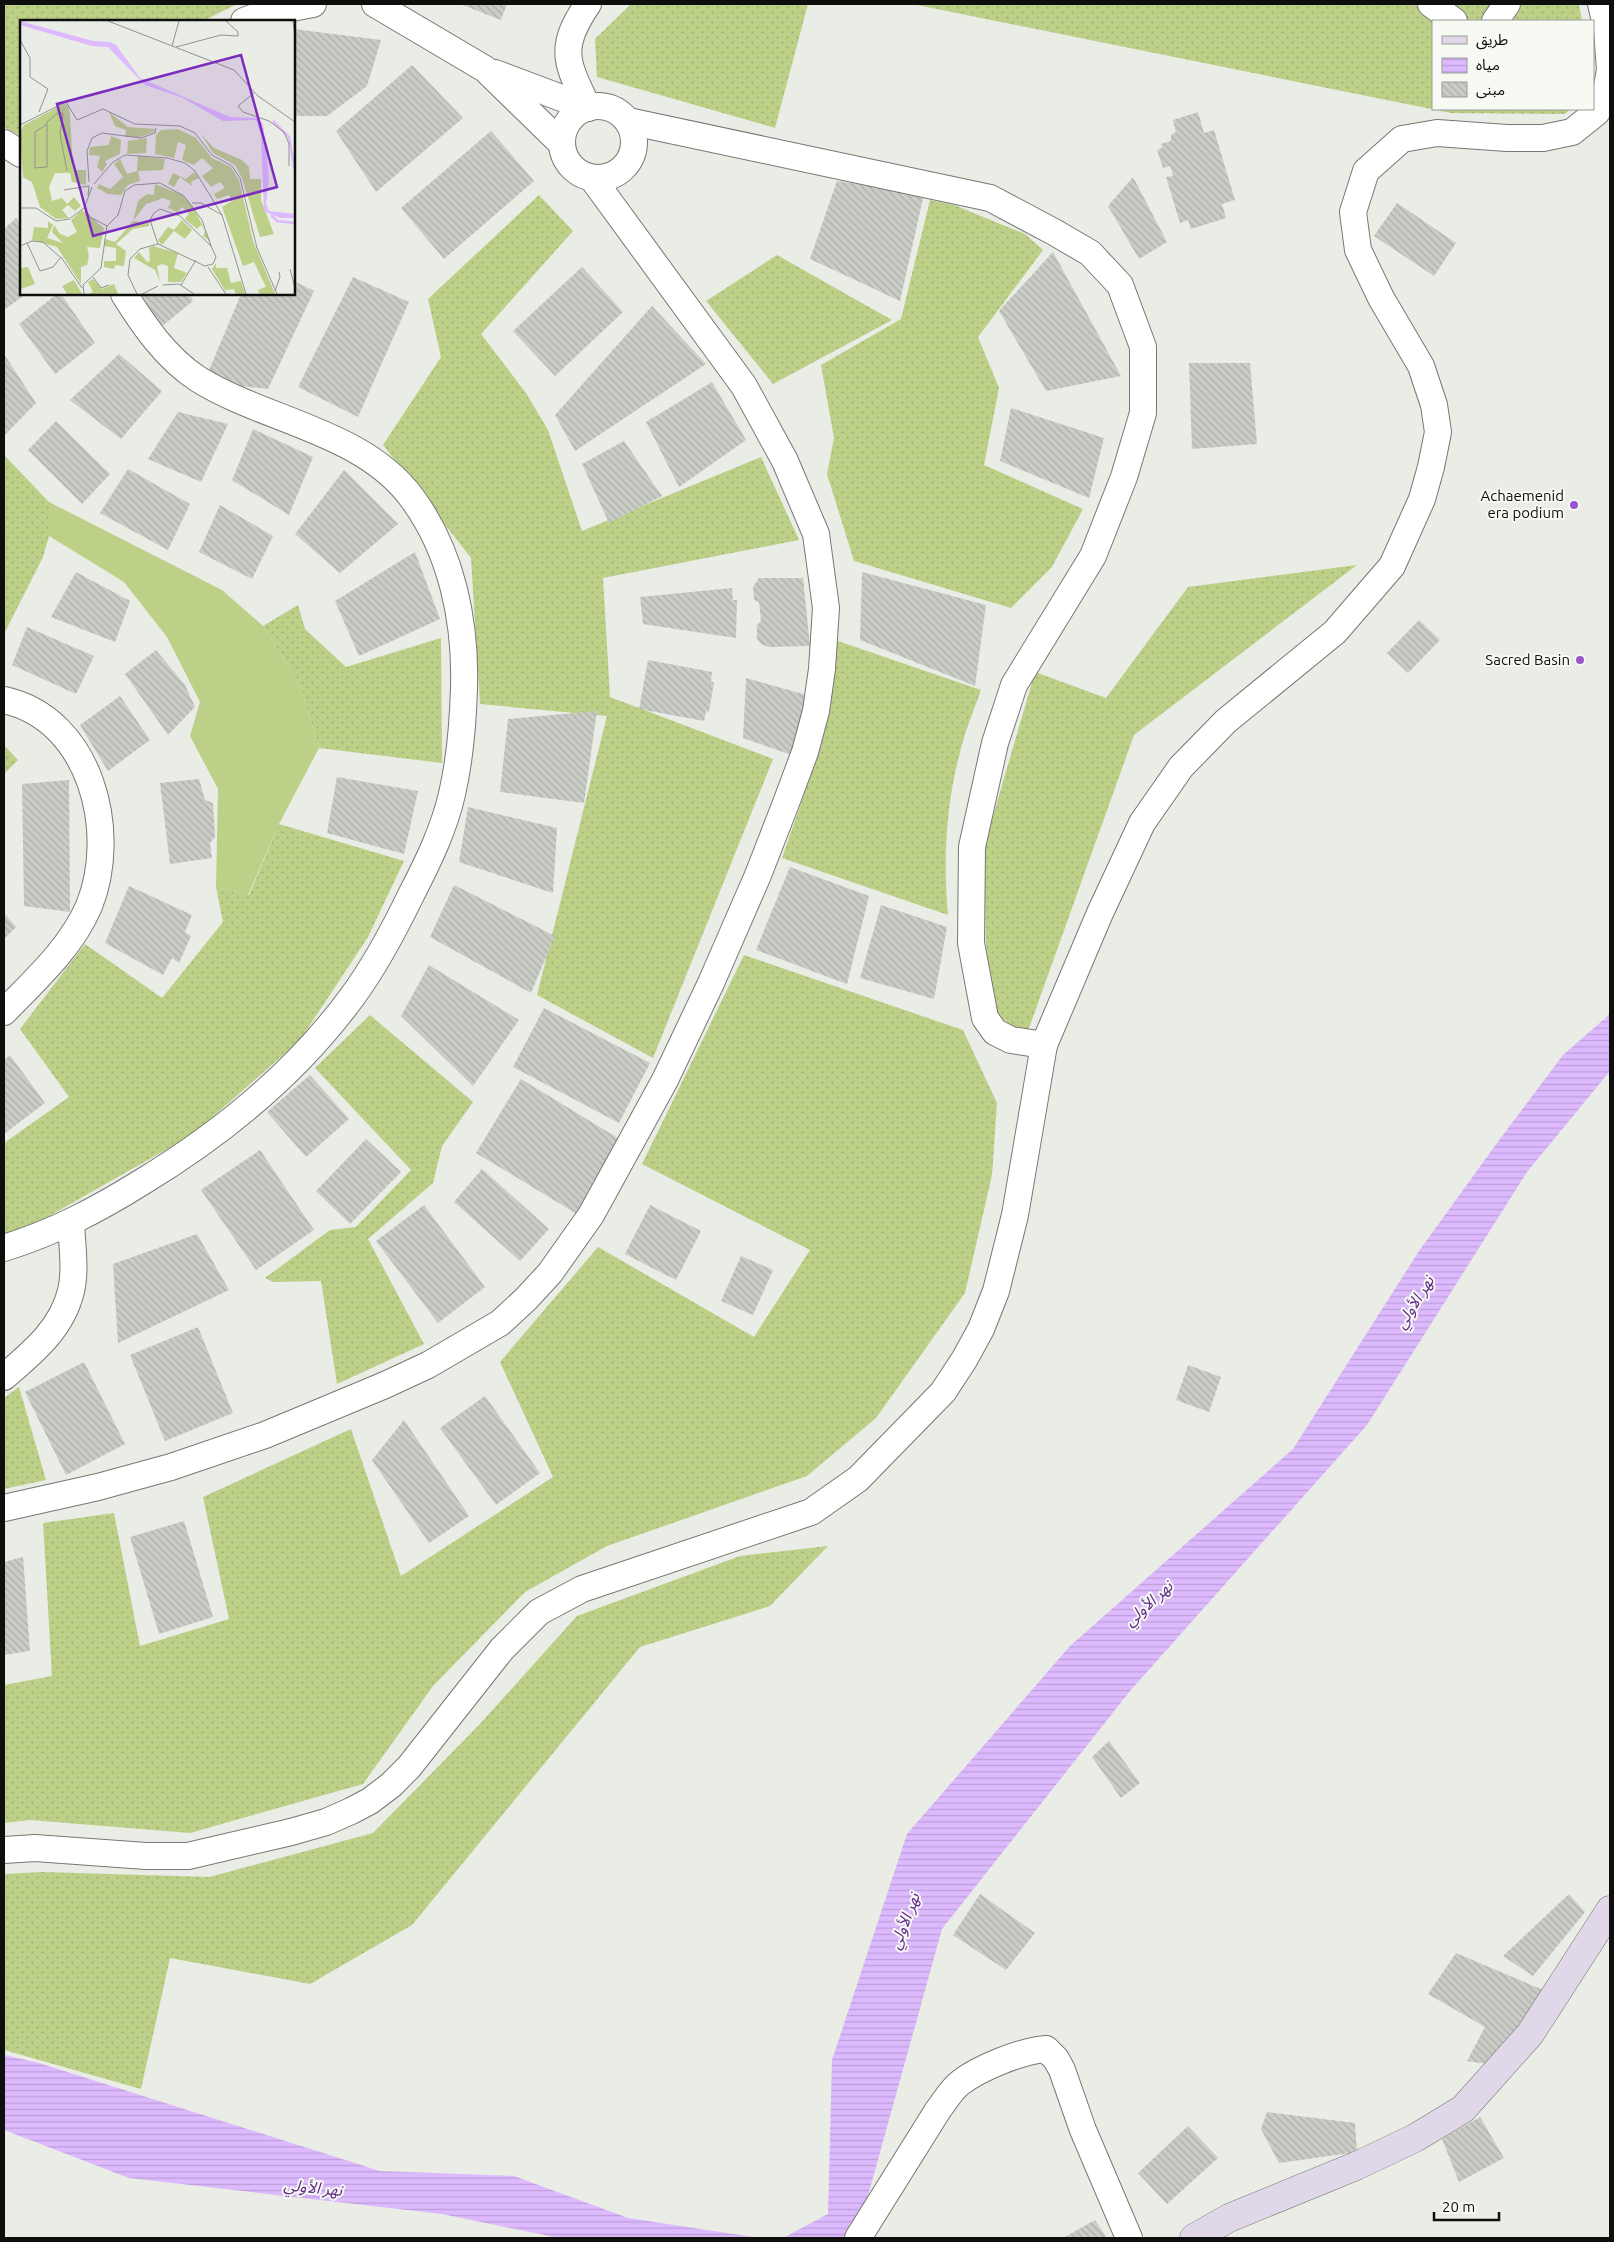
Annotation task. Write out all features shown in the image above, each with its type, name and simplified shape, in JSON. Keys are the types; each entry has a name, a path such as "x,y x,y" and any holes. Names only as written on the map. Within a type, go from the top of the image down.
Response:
{"main road":[{"path":"1194,2238 1229,2218 1356,2166 1415,2138 1463,2109 1530,2034 1610,1910"}],"street":[{"path":"247,20 265,14 313,4"},
{"path":"375,4 485,69 588,108"},
{"path":"588,4 568,42 569,66 588,108"},
{"path":"1431,4 1453,20"},
{"path":"1495,20 1507,4"},
{"path":"4,1850 35,1848 146,1856 188,1856 291,1832 326,1822 351,1812 392,1785 409,1767 502,1649 538,1612 582,1589 812,1512 858,1479 943,1392 982,1329 996,1291 1013,1223 1044,1045 1100,913 1142,823 1171,780 1226,721 1335,632 1392,566 1422,498 1438,432 1434,405 1421,366 1380,298 1358,250 1353,212 1366,171 1402,139 1437,133 1507,138 1543,138 1572,132 1597,112 1605,97 1610,70 1607,29 1600,4"},
{"path":"485,69 562,144"},
{"path":"628,121 634,144 632,155 626,166 610,176 592,178 581,174 571,166 565,156 562,144 564,131 570,120 578,113 588,108 599,106 610,109 628,121 990,198 1090,253 1120,285 1143,347 1143,413 1124,478 1092,556 1014,685 995,743 972,847 971,943 985,1018 995,1032 1011,1040 1044,1045"},
{"path":"4,143 20,153"},
{"path":"4,1508 98,1487 162,1470 264,1435 386,1385 428,1365 500,1323 550,1273 591,1215 664,1080 715,974 758,875 786,803 805,752 816,710 822,669 826,608 816,534 785,461 744,386 592,178"},
{"path":"4,1248 47,1234 71,1222 179,1160 233,1118 308,1050 354,994 399,920 441,830 452,795 464,709 465,664 462,622 449,573 432,530 412,496 386,470 357,450 255,406 198,378 161,348 125,295"},
{"path":"4,700 28,709 49,722 66,739 83,764 94,792 100,818 101,849 98,877 89,906 78,928 58,956 4,1012"},
{"path":"4,1377 36,1350 64,1313 71,1291 73,1270 71,1222"},
{"path":"858,2238 938,2110 952,2091 960,2083 984,2070 1028,2053 1046,2049 1056,2059 1062,2070 1083,2130 1129,2238"}],"green space":[{"path":"4,4 237,4 205,20 20,20 20,135 4,127"},
{"path":"631,4 808,4 775,128 597,77 595,39"},
{"path":"912,4 1579,4 1582,20 1432,20 1432,109"},
{"path":"1436,110 1569,110 1565,114 1451,113"},
{"path":"539,195 573,231 481,334 526,393 548,430 582,531 761,457 799,540 603,578 610,697 773,759 653,1058 537,995 607,716 480,704 471,558 383,445 441,357 428,299"},
{"path":"930,200 954,205 1025,234 1043,250 978,337 999,388 984,465 1083,509 1052,567 1011,608 854,561 827,474 834,438 821,365 901,319"},
{"path":"777,255 892,320 773,384 706,301"},
{"path":"4,455 49,502 49,536 43,557 4,634"},
{"path":"49,502 222,590 263,626 299,682 319,748 279,824 248,895 216,887 218,789 190,736 200,702 167,637 124,582 49,536"},
{"path":"1357,565 1134,735 1028,1031 1009,1026 998,1013 992,999 986,945 984,847 1035,672 1106,698 1188,587"},
{"path":"298,605 305,629 346,667 441,638 442,763 319,748 299,682 263,626"},
{"path":"832,639 981,690 962,744 955,772 949,812 946,853 948,915 782,858 822,743 830,706"},
{"path":"4,745 18,760 4,774"},
{"path":"279,824 404,861 368,937 300,1040 192,1135 28,1228 4,1236 4,1143 69,1097 20,1029 85,944 162,998 223,922 216,887 249,895"},
{"path":"744,955 963,1030 997,1103 992,1175 965,1293 876,1418 807,1476 607,1546 525,1592 433,1686 363,1784 190,1833 30,1820 4,1823 4,1685 52,1676 43,1523 114,1513 140,1646 229,1619 203,1497 351,1429 401,1576 553,1477 500,1362 598,1247 754,1337 810,1250 642,1164"},
{"path":"370,1015 473,1102 442,1146 433,1183 368,1239 424,1344 337,1384 321,1281 273,1282 265,1278 330,1230 356,1227 411,1170 315,1068"},
{"path":"19,1387 46,1480 4,1489 4,1398"},
{"path":"828,1546 770,1606 640,1647 412,1925 310,1984 170,1958 141,2089 4,2050 4,1874 43,1872 209,1877 373,1833 479,1725 577,1616 740,1556"}],"water":[{"name":"نهر الأولي","path":"1610,1014 1610,1071 1527,1172 1367,1425 1130,1691 942,1929 867,2199 847,2238 783,2238 828,2214 832,2060 907,1834 1070,1646 1293,1449 1419,1251 1497,1143 1563,1055"},
{"name":"نهر الأولي","path":"4,2055 39,2063 380,2171 514,2176 628,2218 760,2238 559,2238 442,2214 129,2178 4,2130"}],"building":[{"path":"460,4 507,4 501,20"},
{"path":"295,29 381,40 367,86 327,116 295,116"},
{"path":"412,65 463,118 376,192 336,131"},
{"path":"1198,112 1204,133 1214,130 1235,200 1222,204 1226,218 1191,229 1188,220 1180,223 1166,177 1173,176 1170,166 1163,168 1157,150 1162,148 1161,144 1171,141 1171,135 1176,132 1173,120"},
{"path":"491,131 534,181 444,259 401,208"},
{"path":"1133,177 1167,242 1139,259 1108,206"},
{"path":"837,181 924,194 900,301 810,259"},
{"path":"1397,203 1456,243 1434,276 1374,236"},
{"path":"16,218 20,224 20,295 25,295 4,310 4,229"},
{"path":"1053,252 1121,376 1046,391 999,311"},
{"path":"582,267 623,312 555,376 513,331"},
{"path":"353,277 409,302 358,417 298,387"},
{"path":"295,282 314,291 268,389 204,382 241,295 295,295"},
{"path":"56,295 62,295 95,343 55,374 19,324"},
{"path":"142,295 190,295 193,301 161,327"},
{"path":"652,306 706,364 575,451 555,415"},
{"path":"4,354 36,403 4,436"},
{"path":"119,354 162,391 121,439 70,400"},
{"path":"1189,363 1250,363 1257,444 1192,449"},
{"path":"712,382 746,440 679,487 646,422"},
{"path":"1011,408 1104,438 1089,498 1000,461"},
{"path":"178,412 228,424 201,482 148,459"},
{"path":"56,421 110,474 82,504 28,450"},
{"path":"253,429 313,457 289,515 232,480"},
{"path":"624,441 662,496 609,523 582,464"},
{"path":"128,469 190,504 168,550 100,513"},
{"path":"344,470 398,524 340,573 295,534"},
{"path":"220,505 273,536 252,579 199,552"},
{"path":"415,552 440,619 359,656 335,601"},
{"path":"76,572 130,601 115,642 51,617"},
{"path":"862,572 986,605 975,686 860,640"},
{"path":"759,578 803,578 810,646 769,647 761,644 757,639 757,625 761,621 759,602 754,600 753,587"},
{"path":"732,588 733,600 737,600 736,638 643,624 640,597"},
{"path":"1419,620 1440,640 1408,673 1387,653"},
{"path":"27,627 94,656 76,694 12,665"},
{"path":"156,650 185,685 195,707 168,735 125,674"},
{"path":"648,660 712,672 711,682 714,682 709,712 706,711 704,721 639,709"},
{"path":"746,678 810,696 800,758 743,738"},
{"path":"120,696 150,740 108,771 80,725"},
{"path":"597,711 584,803 500,792 508,719"},
{"path":"337,777 418,791 404,854 327,833"},
{"path":"199,779 205,800 213,803 215,837 210,843 212,858 170,864 160,783"},
{"path":"69,780 70,912 24,906 22,784"},
{"path":"468,807 557,828 553,893 459,862"},
{"path":"790,867 869,896 847,984 756,950"},
{"path":"454,885 555,936 531,993 430,937"},
{"path":"129,886 192,915 185,932 191,936 179,963 172,958 163,975 105,943"},
{"path":"881,905 947,927 934,999 860,978"},
{"path":"4,913 16,927 4,939"},
{"path":"429,965 519,1020 473,1086 401,1016"},
{"path":"544,1008 650,1063 619,1123 513,1067"},
{"path":"10,1055 45,1103 4,1134 4,1060"},
{"path":"310,1075 349,1119 306,1157 267,1112"},
{"path":"521,1079 621,1140 577,1214 476,1153"},
{"path":"366,1139 401,1172 350,1224 316,1191"},
{"path":"260,1150 314,1230 256,1270 201,1190"},
{"path":"482,1169 549,1229 520,1261 454,1202"},
{"path":"424,1205 485,1287 438,1323 376,1241"},
{"path":"650,1205 701,1231 676,1280 625,1254"},
{"path":"197,1234 229,1290 118,1343 113,1264"},
{"path":"741,1256 773,1270 753,1315 721,1301"},
{"path":"198,1327 233,1413 165,1441 130,1355"},
{"path":"84,1362 125,1444 66,1475 25,1392"},
{"path":"1188,1365 1221,1377 1209,1412 1176,1400"},
{"path":"485,1396 540,1473 496,1505 440,1428"},
{"path":"404,1420 469,1516 429,1543 372,1460"},
{"path":"184,1521 213,1617 159,1634 130,1537"},
{"path":"23,1557 30,1651 4,1655 4,1562"},
{"path":"1109,1741 1140,1783 1121,1798 1092,1757"},
{"path":"980,1894 1035,1933 1006,1970 953,1935"},
{"path":"1569,1894 1585,1912 1533,1976 1503,1956"},
{"path":"1456,1953 1543,1990 1517,2028 1487,2064 1467,2061 1485,2027 1428,1994"},
{"path":"1267,2112 1355,2123 1357,2152 1279,2163 1261,2129"},
{"path":"1480,2117 1504,2158 1459,2182 1442,2139"},
{"path":"1188,2126 1218,2158 1167,2204 1138,2173"},
{"path":"1095,2220 1107,2238 1063,2238"}],"place":[{"name":"Achaemenid era podium","path":"1574,505"},
{"name":"Sacred Basin","path":"1580,660"}]}
